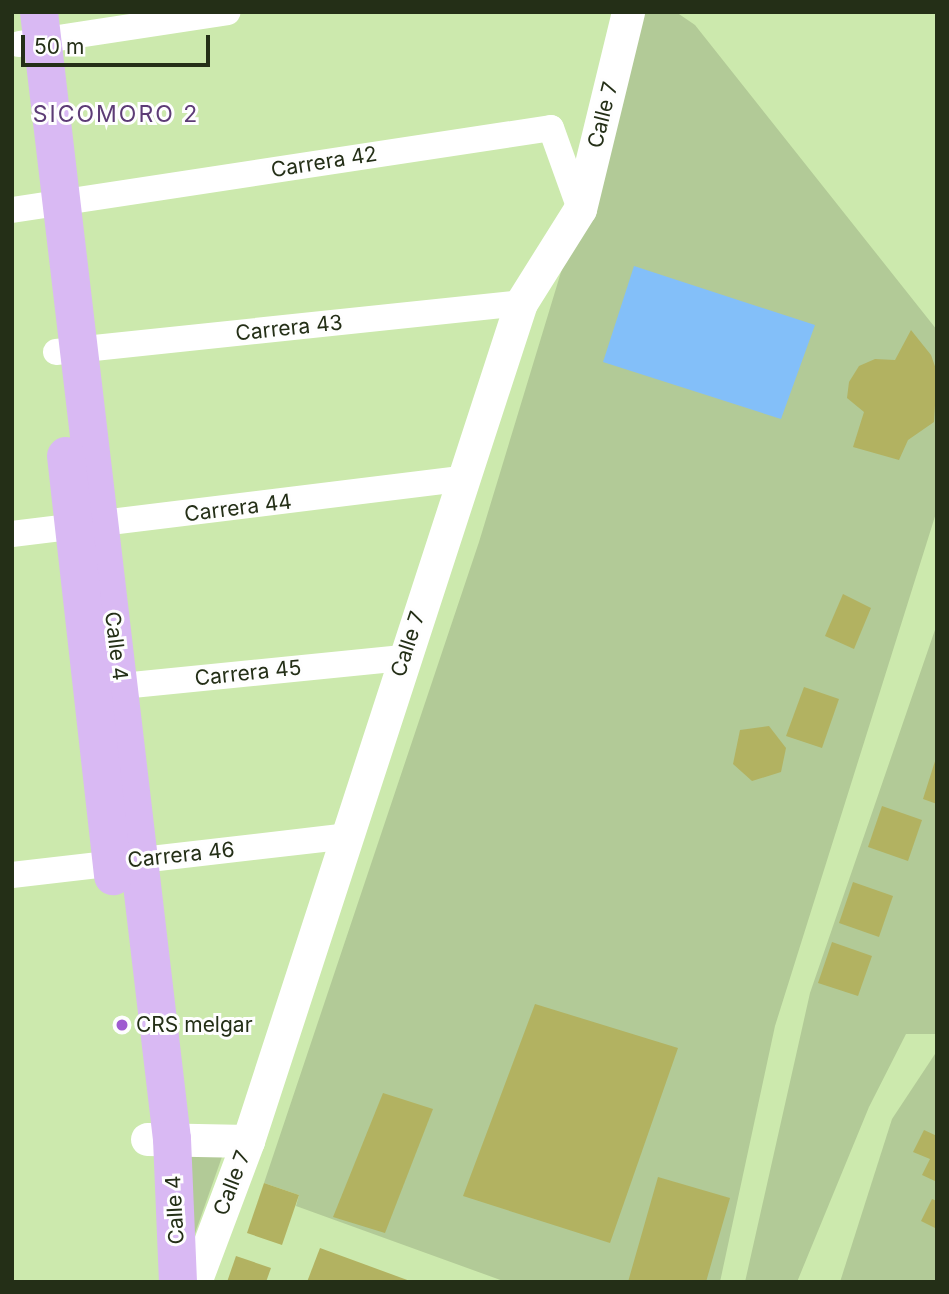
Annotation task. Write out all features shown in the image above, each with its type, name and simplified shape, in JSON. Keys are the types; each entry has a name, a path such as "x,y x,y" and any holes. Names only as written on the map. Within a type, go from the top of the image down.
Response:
{"main road":[{"name":"Calle 4","path":"29,27 38,206 68,351 124,861 178,1282"},
{"name":"Calle 4","path":"158,1282 159,1139"}],"street":[{"path":"29,27 228,12"},
{"name":"Calle 7","path":"195,1282 248,1141 349,836 403,658 521,303 580,209 628,12"},
{"name":"Carrera 42","path":"38,206 551,128 580,209"},
{"name":"Carrera 43","path":"68,351 521,303"},
{"name":"Carrera 44","path":"12,534 87,527 463,479"},
{"name":"Carrera 45","path":"107,688 403,658"},
{"name":"Carrera 46","path":"12,875 349,836"},
{"path":"159,1139 248,1141"}],"green space":[{"path":"640,12 676,12 695,25 937,330 937,510 775,1026 720,1282 506,1282 296,1206 299,1195 264,1183 479,542"},
{"path":"937,624 937,1034 906,1034 869,1107 797,1282 745,1282 810,993"},
{"path":"935,1054 937,1282 840,1282 892,1119"},
{"path":"178,1152 223,1154 193,1239"}],"water":[{"path":"634,266 815,325 781,419 603,362"}],"building":[{"path":"911,330 931,355 937,372 934,422 908,440 899,460 853,447 864,412 847,398 849,382 859,366 875,359 895,360"},
{"path":"843,594 871,608 854,649 825,636"},
{"path":"804,687 839,699 822,748 786,736"},
{"path":"769,726 786,748 781,772 752,781 733,764 740,730"},
{"path":"937,758 937,804 923,799"},
{"path":"882,806 922,820 908,861 868,847"},
{"path":"853,882 893,896 879,937 839,923"},
{"path":"832,942 872,956 858,996 818,983"},
{"path":"535,1004 678,1048 610,1243 463,1196"},
{"path":"383,1093 433,1109 385,1233 333,1217"},
{"path":"924,1130 937,1136 937,1182 922,1175 930,1159 913,1152"},
{"path":"658,1177 730,1198 706,1282 628,1282"},
{"path":"264,1183 299,1195 282,1245 247,1233"},
{"path":"932,1199 937,1201 937,1229 921,1221"},
{"path":"320,1248 410,1281 410,1282 307,1282"},
{"path":"236,1256 271,1268 266,1282 227,1282"}],"place":[{"name":"CRS melgar","path":"122,1025"}],"district":[{"name":"SICOMORO 2","path":"116,114"}]}
